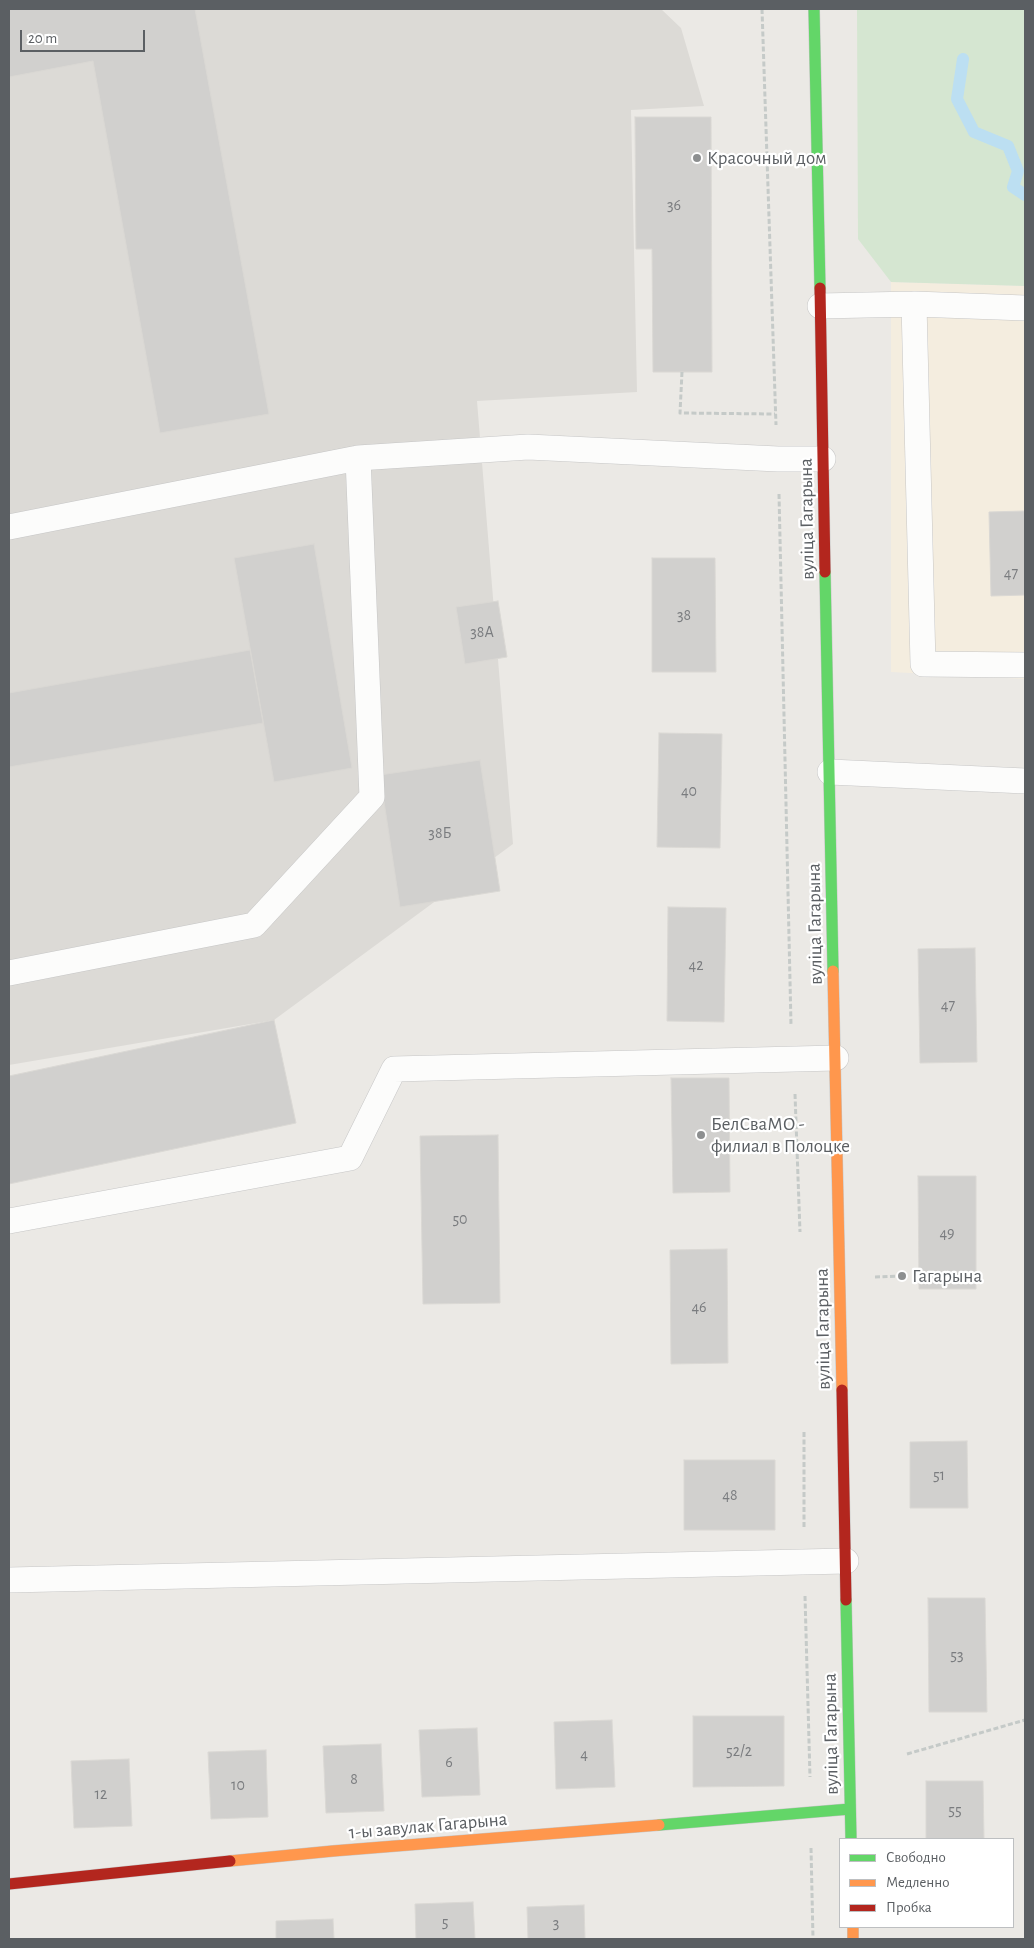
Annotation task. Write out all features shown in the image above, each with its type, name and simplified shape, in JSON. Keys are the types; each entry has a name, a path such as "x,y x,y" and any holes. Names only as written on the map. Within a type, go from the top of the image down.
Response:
{"main road":[{"name":"вуліца Гагарына","path":"814,9 851,1838"},
{"name":"1-ы завулак Гагарына","path":"9,1884 333,1851 850,1809"}],"lane":[{"path":"820,306 914,304 1025,308"},
{"path":"914,304 923,664 1025,665"},
{"path":"9,527 358,458 528,447 778,459 823,459"},
{"path":"9,973 254,924 372,797 358,458"},
{"path":"830,772 1025,781"},
{"path":"9,1221 350,1158 394,1069 836,1058"},
{"path":"9,1580 846,1561"}],"path":[{"path":"762,9 778,459 792,1037 800,1233"},
{"path":"712,161 766,159"},
{"path":"682,372 680,413 775,414"},
{"path":"804,1427 804,1563 813,1939"},
{"path":"908,1754 1025,1720"}],"shaded area":[{"path":"9,9 661,9 681,28 704,106 631,110 637,392 477,401 513,844 274,1020 9,1065"},
{"path":"891,282 1025,286 1025,679 891,672"}],"green space":[{"path":"857,9 1025,9 1025,286 891,282 858,239"}],"building":[{"path":"9,9 195,9 269,414 160,433 93,61 9,77"},
{"path":"635,117 711,117 712,372 653,372 652,249 636,249"},
{"path":"1025,511 1025,595 991,596 989,512"},
{"path":"314,544 352,768 274,782 234,558"},
{"path":"652,558 715,558 716,672 652,672"},
{"path":"498,601 507,657 465,664 456,607"},
{"path":"250,650 263,723 9,767 9,693"},
{"path":"659,733 722,734 720,848 657,847"},
{"path":"480,760 500,891 400,907 380,775"},
{"path":"668,907 726,908 724,1022 667,1021"},
{"path":"975,948 977,1062 920,1063 918,949"},
{"path":"274,1020 296,1123 9,1184 9,1076"},
{"name":"БелСваМО - филиал в Полоцке","path":"671,1078 729,1078 730,1192 673,1193"},
{"path":"498,1135 500,1303 423,1304 420,1136"},
{"path":"918,1176 976,1176 976,1289 919,1289"},
{"path":"727,1249 728,1363 671,1364 670,1250"},
{"path":"967,1441 968,1508 910,1508 910,1442"},
{"path":"684,1460 775,1460 775,1530 684,1530"},
{"path":"928,1598 985,1598 987,1712 929,1712"},
{"path":"693,1716 784,1716 784,1786 693,1787"},
{"path":"612,1720 615,1787 556,1789 554,1722"},
{"path":"477,1728 480,1795 422,1797 419,1730"},
{"path":"381,1744 384,1811 326,1813 323,1746"},
{"path":"266,1750 268,1817 211,1819 208,1752"},
{"path":"129,1759 132,1826 74,1828 71,1761"},
{"path":"926,1781 983,1781 984,1838 926,1838"},
{"path":"473,1902 475,1939 416,1939 415,1904"},
{"path":"584,1905 585,1939 528,1939 527,1907"},
{"path":"333,1919 334,1939 276,1939 276,1921"}],"waterway":[{"path":"963,59 957,99 974,132 1008,146 1018,171 1013,187 1025,195"}],"traffic: fast":[{"path":"814,9 820,288"},
{"path":"825,572 833,971"},
{"path":"846,1600 851,1838"},
{"path":"659,1825 850,1809"}],"traffic: slow":[{"path":"833,971 842,1390"},
{"path":"230,1861 659,1825"},
{"path":"853,1928 853,1939"}],"traffic: jam":[{"path":"820,288 825,572"},
{"path":"842,1390 846,1600"},
{"path":"9,1884 230,1861"}],"place":[{"name":"Красочный дом","path":"697,158"},
{"name":"БелСваМО - филиал в Полоцке","path":"701,1135"},
{"name":"Гагарына","path":"902,1276"}]}
